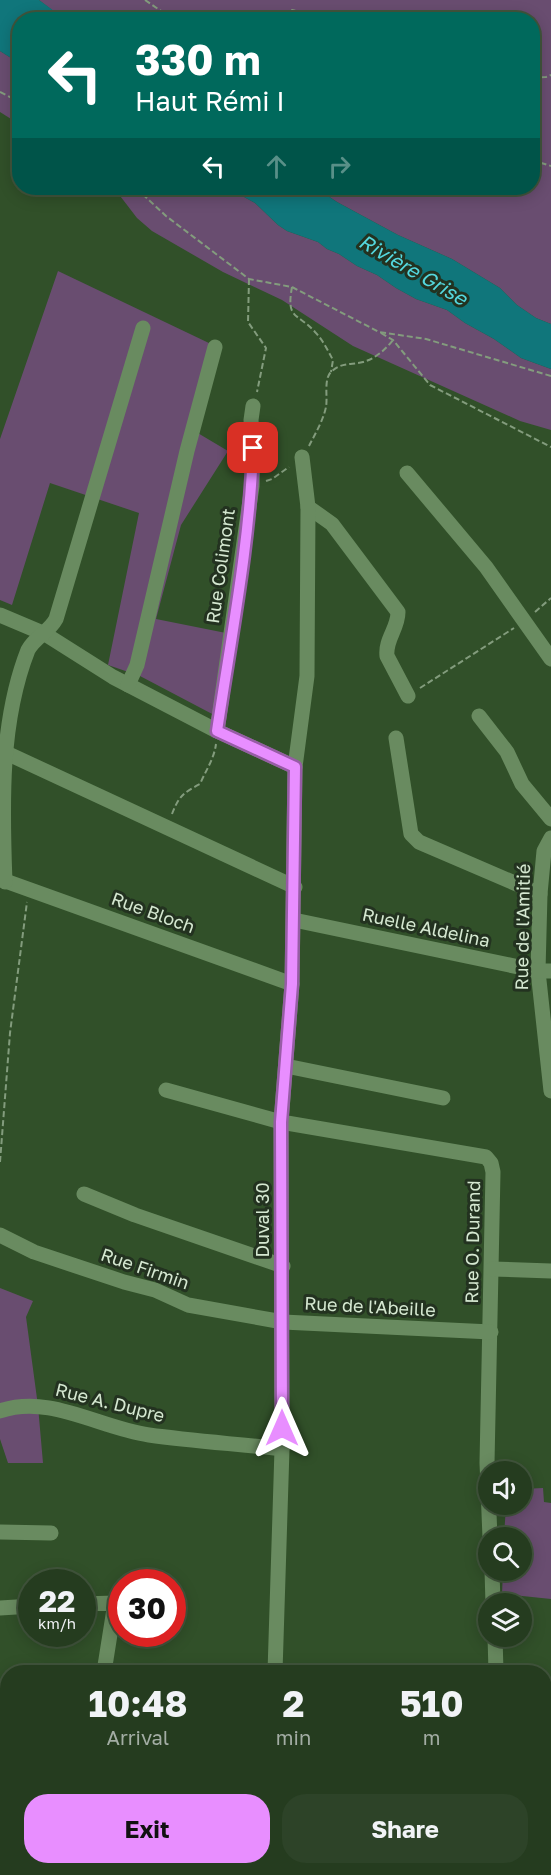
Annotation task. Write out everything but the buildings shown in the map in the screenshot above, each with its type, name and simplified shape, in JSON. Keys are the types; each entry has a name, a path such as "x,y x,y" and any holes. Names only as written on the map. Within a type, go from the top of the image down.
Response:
{"street":[{"path":"2,881 0,750 8,706 27,653 32,644 45,634 56,619 143,328"},
{"path":"128,685 139,657 215,347"},
{"name":"Rue Colimont","path":"217,731 252,486 251,420 253,406"},
{"name":"Duval 30","path":"275,1665 282,1449 281,1122 292,984 295,767 307,676 308,507 302,457"},
{"path":"407,473 486,567 551,659"},
{"path":"308,507 332,524 398,612 396,627 386,648 387,656 408,696"},
{"path":"0,615 45,634 113,677 217,731 295,767"},
{"path":"479,716 507,752 522,784 551,819"},
{"path":"396,738 411,834 414,838 540,894"},
{"path":"0,750 295,887"},
{"name":"Rue de l'Amitié","path":"551,837 544,850 540,894 551,1091"},
{"name":"Rue Bloch","path":"2,881 292,984"},
{"name":"Ruelle Aldelina","path":"294,920 544,971"},
{"path":"286,1066 443,1098"},
{"path":"166,1090 281,1122"},
{"name":"Rue O. Durand","path":"281,1122 486,1157 491,1163 494,1172 487,1463 490,1527"},
{"path":"84,1194 135,1215 283,1266"},
{"name":"Rue Firmin","path":"0,1235 34,1252 155,1290 188,1305 283,1322"},
{"path":"492,1269 551,1271"},
{"name":"Rue de l'Abeille","path":"283,1322 491,1332"},
{"name":"Rue A. Dupre","path":"0,1411 26,1405 46,1407 146,1435 282,1449"},
{"path":"0,1532 51,1533"},
{"path":"96,1604 115,1603 105,1665"},
{"path":"0,1608 18,1607"},
{"path":"495,1647 496,1665"}],"path":[{"path":"145,0 163,12"},
{"path":"144,195 166,216 249,279 292,287 379,332 393,340 430,385 551,447"},
{"path":"249,279 248,322 266,348 253,406"},
{"path":"252,486 273,479 302,457 317,431 326,407 328,378 333,360 315,332 294,315 289,303 292,287"},
{"path":"379,332 426,339 551,376"},
{"path":"331,372 345,364 364,362 386,349 393,340"},
{"path":"408,696 525,621 551,598"},
{"path":"163,826 172,814 177,800 186,791 200,784 208,764 214,759 217,731"},
{"path":"0,1162 10,1033 29,890"}],"shaded area":[{"path":"39,0 551,0 551,324 536,318 517,305 500,288 452,259 398,235 326,195 540,195 540,12 55,12"},
{"path":"0,51 12,59 12,120 0,112"},
{"path":"119,195 241,195 255,203 287,231 318,242 416,299 447,310 521,358 551,369 551,430 520,421 353,346 282,300 223,272 152,231 137,218"},
{"path":"58,271 211,344 191,429 228,451 181,525 156,619 231,634 216,716 140,676 108,665 139,513 50,483 12,605 0,600 0,439"},
{"path":"0,1288 33,1301 26,1317 43,1463 8,1463 0,1439"},
{"path":"543,1488 544,1502 551,1503 551,1599 532,1597 532,1593 502,1593 503,1581 532,1581 532,1527 505,1527 505,1515 532,1515 532,1489"}],"water":[{"path":"0,0 39,0 55,12 12,12 12,59 0,51"},
{"name":"Rivière Grise","path":"241,195 326,195 398,235 452,259 500,288 517,305 536,318 551,324 551,369 521,358 447,310 416,299 318,242 287,231 255,203"}],"route":[{"path":"253,448 252,486 217,731 295,767 292,984 281,1122 282,1428"}]}
